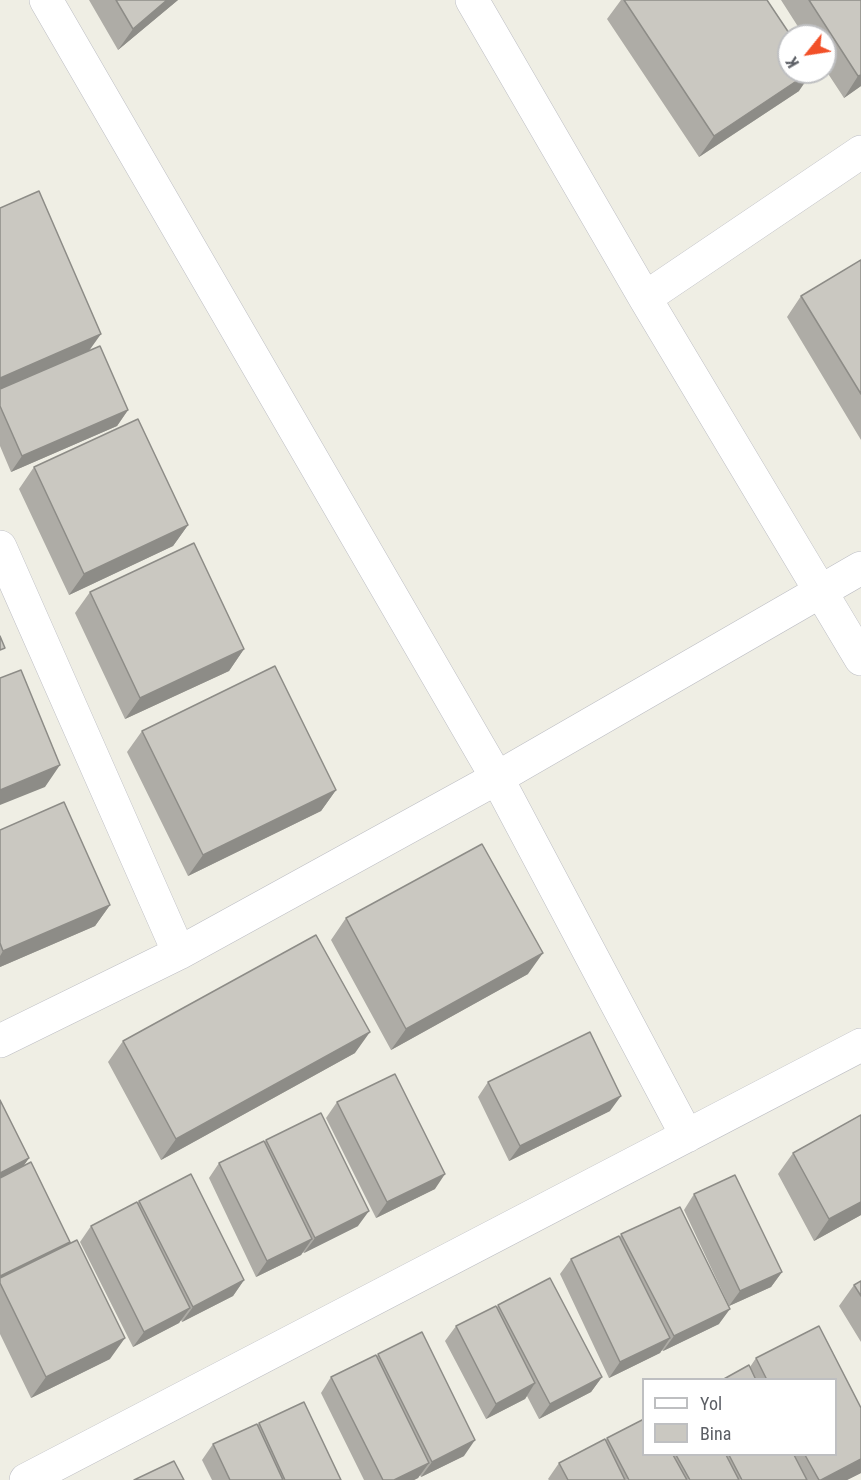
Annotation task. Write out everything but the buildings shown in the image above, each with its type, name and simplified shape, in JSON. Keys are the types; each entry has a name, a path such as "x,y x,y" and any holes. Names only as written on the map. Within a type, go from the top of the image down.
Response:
{"street":[{"path":"46,0 497,778 687,1136"},
{"path":"472,0 645,298 861,659"},
{"path":"645,298 861,152"},
{"path":"0,547 178,953"},
{"path":"0,1041 178,953 497,778 861,568"},
{"path":"26,1480 861,1045"}]}
